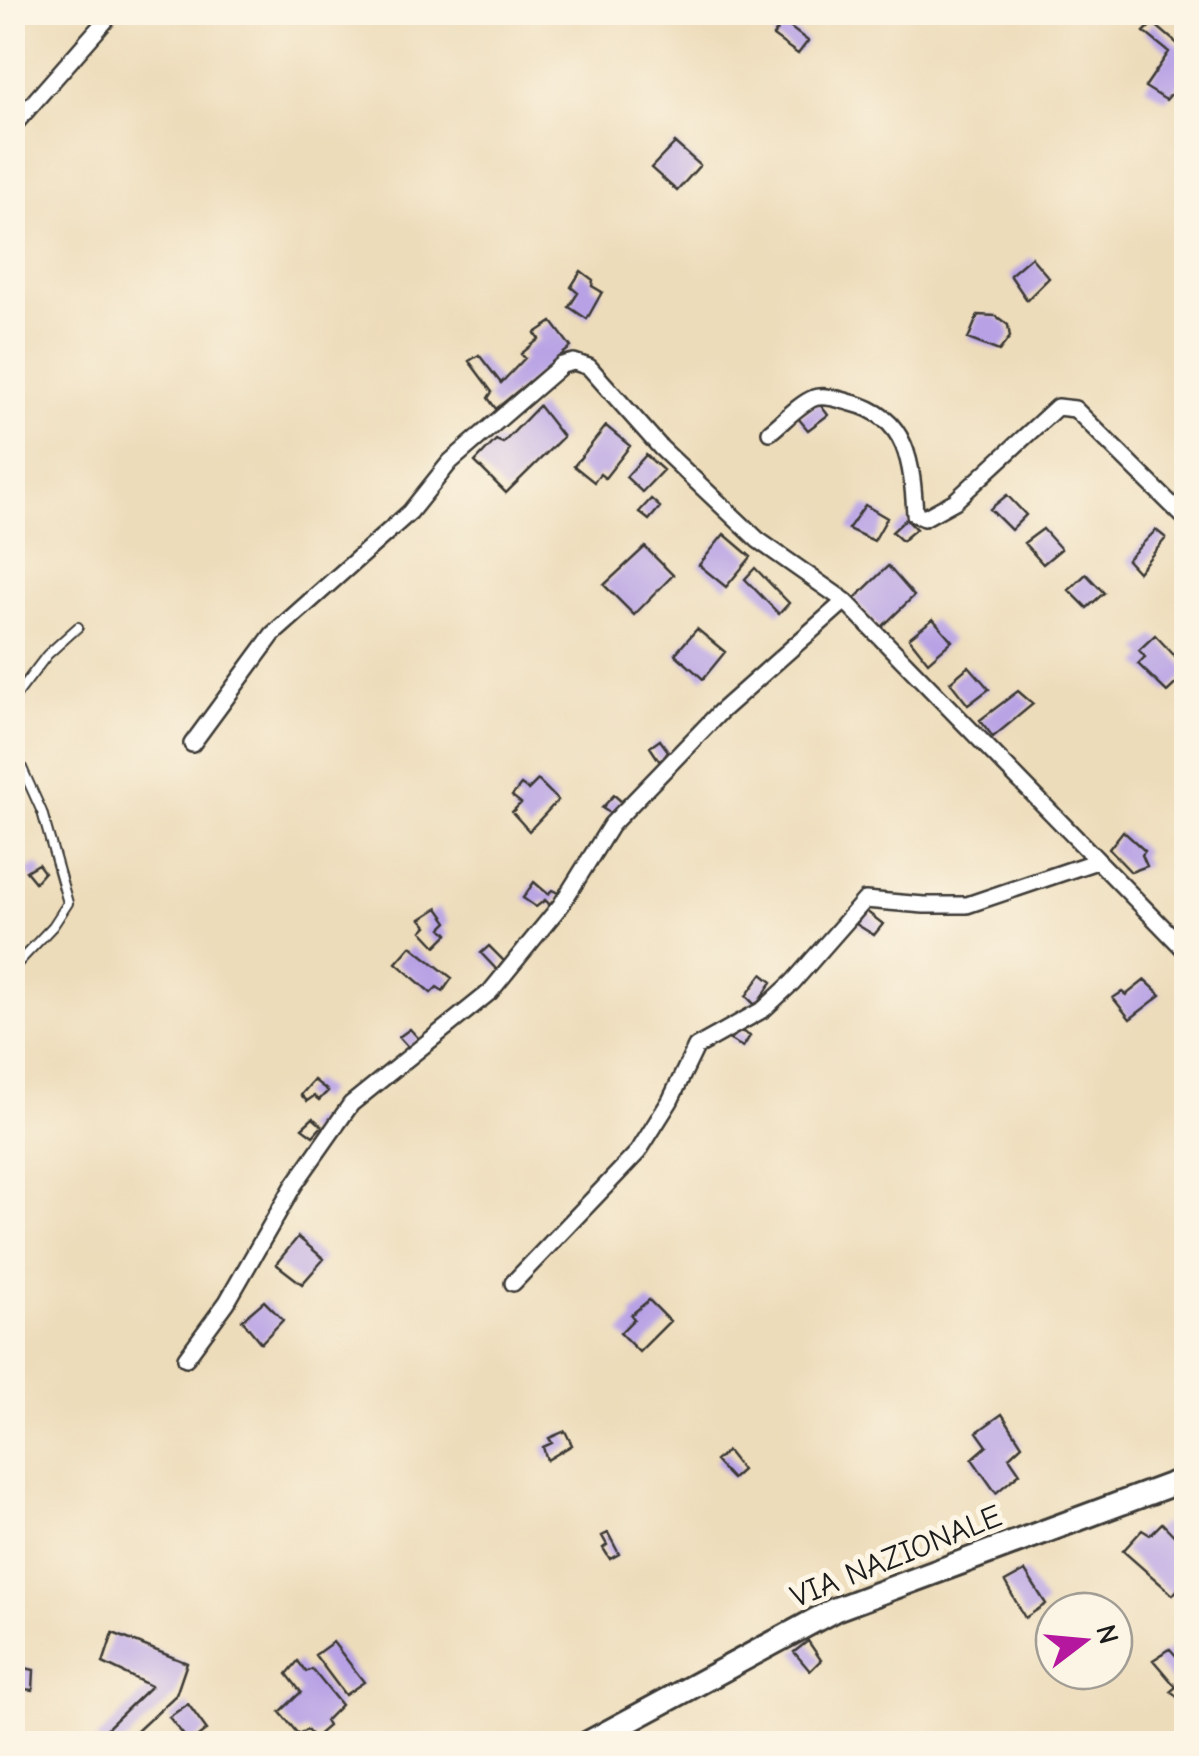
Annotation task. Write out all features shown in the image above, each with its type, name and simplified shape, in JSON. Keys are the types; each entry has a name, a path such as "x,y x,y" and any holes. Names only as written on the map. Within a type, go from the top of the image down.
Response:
{"main road":[{"name":"VIA NAZIONALE","path":"586,1744 836,1609 1186,1479"}],"street":[{"path":"12,127 113,12"},
{"path":"192,744 274,634 410,512 450,462 496,419 562,365 574,362 590,367 660,448 758,540 844,601 1186,951"},
{"path":"770,432 814,398 832,398 873,408 891,422 912,465 916,514 924,518 956,501 1057,407 1075,410 1186,519"},
{"path":"186,1358 227,1302 294,1185 350,1104 490,992 561,905 610,825 720,712 844,601"},
{"path":"513,1283 638,1152 670,1101 696,1047 779,996 864,900 924,906 968,904 1097,862"}],"lane":[{"path":"12,702 47,655 78,626"},
{"path":"12,746 42,812 68,903 53,926 12,969"}],"building":[{"path":"783,22 808,41 798,54 773,36"},
{"path":"1153,23 1186,51 1186,77 1166,100 1145,87 1169,52 1144,32"},
{"path":"675,143 700,165 677,191 651,168"},
{"path":"1031,257 1049,278 1027,300 1010,275"},
{"path":"581,271 602,292 587,319 569,307 578,293 571,287"},
{"path":"978,315 996,316 1008,325 1010,337 999,351 968,339"},
{"path":"552,322 571,347 496,409 488,398 492,392 469,361 479,355 501,383 525,358 521,354 539,339 535,333"},
{"path":"818,402 828,415 808,430 798,418"},
{"path":"539,406 563,437 506,493 475,462 496,440 503,443"},
{"path":"606,426 630,446 605,478 600,474 594,482 574,466"},
{"path":"646,455 663,470 642,492 626,477"},
{"path":"1007,495 1026,515 1011,530 990,509"},
{"path":"651,499 660,507 649,520 639,512"},
{"path":"865,505 887,518 874,541 848,529"},
{"path":"906,519 916,529 902,541 892,532"},
{"path":"1043,529 1061,549 1043,564 1024,543"},
{"path":"1156,530 1166,538 1138,572 1127,560"},
{"path":"724,534 751,557 726,587 699,565"},
{"path":"645,547 673,575 634,615 604,585"},
{"path":"888,566 914,596 880,629 854,599"},
{"path":"755,568 789,603 779,614 745,579"},
{"path":"1086,574 1104,593 1087,608 1069,590"},
{"path":"933,619 952,641 928,662 909,638"},
{"path":"697,629 725,652 703,679 675,654"},
{"path":"1155,635 1186,668 1186,674 1167,692 1138,664 1145,657 1139,650"},
{"path":"969,666 989,689 968,705 950,682"},
{"path":"1018,691 1033,704 993,737 980,720"},
{"path":"660,740 668,751 660,762 650,747"},
{"path":"538,780 558,800 529,831 512,812 521,803 512,796 521,785 528,790"},
{"path":"614,795 622,802 613,815 602,808"},
{"path":"1123,831 1145,851 1142,855 1147,866 1131,872 1109,849"},
{"path":"38,864 44,872 35,882 26,871"},
{"path":"534,882 548,894 552,890 560,894 551,906 545,900 536,907 523,898"},
{"path":"438,908 448,922 442,928 448,934 436,946 422,931 427,926 421,919"},
{"path":"866,911 883,924 874,935 856,924"},
{"path":"411,946 452,978 443,991 437,987 431,993 396,963"},
{"path":"489,946 504,961 497,970 481,953"},
{"path":"762,974 772,982 756,1006 746,996"},
{"path":"1145,980 1161,995 1130,1019 1113,998 1122,992 1126,995"},
{"path":"410,1029 419,1039 409,1048 399,1037"},
{"path":"737,1029 750,1036 743,1047 730,1040"},
{"path":"314,1080 328,1091 319,1100 314,1096 307,1101 301,1095"},
{"path":"313,1118 322,1126 313,1136 302,1128"},
{"path":"298,1237 324,1259 302,1284 276,1264"},
{"path":"649,1300 670,1321 639,1352 620,1333 634,1319 631,1315"},
{"path":"264,1301 283,1320 261,1343 242,1320"},
{"path":"1002,1414 1022,1445 1009,1457 1020,1473 996,1493 972,1459 987,1446 977,1432"},
{"path":"565,1431 572,1445 547,1460 543,1447 552,1443 549,1438"},
{"path":"727,1451 742,1470 732,1479 715,1461"},
{"path":"1162,1523 1186,1548 1186,1579 1173,1595 1123,1551 1142,1530 1150,1535"},
{"path":"608,1533 619,1554 610,1559 602,1536"},
{"path":"1025,1571 1038,1591 1034,1591 1034,1612 1025,1618 1005,1582"},
{"path":"113,1633 187,1663 176,1695 123,1744 101,1744 96,1739 151,1686 103,1663"},
{"path":"808,1641 821,1660 810,1671 794,1652"},
{"path":"333,1642 364,1682 345,1695 315,1655"},
{"path":"1170,1649 1186,1667 1186,1706 1171,1691 1176,1687 1153,1660"},
{"path":"298,1661 306,1672 312,1669 341,1705 325,1721 328,1726 314,1738 307,1730 298,1734 280,1712 301,1692 287,1674"},
{"path":"12,1665 34,1670 33,1690 12,1688"},
{"path":"188,1704 207,1730 190,1743 169,1717"}]}
